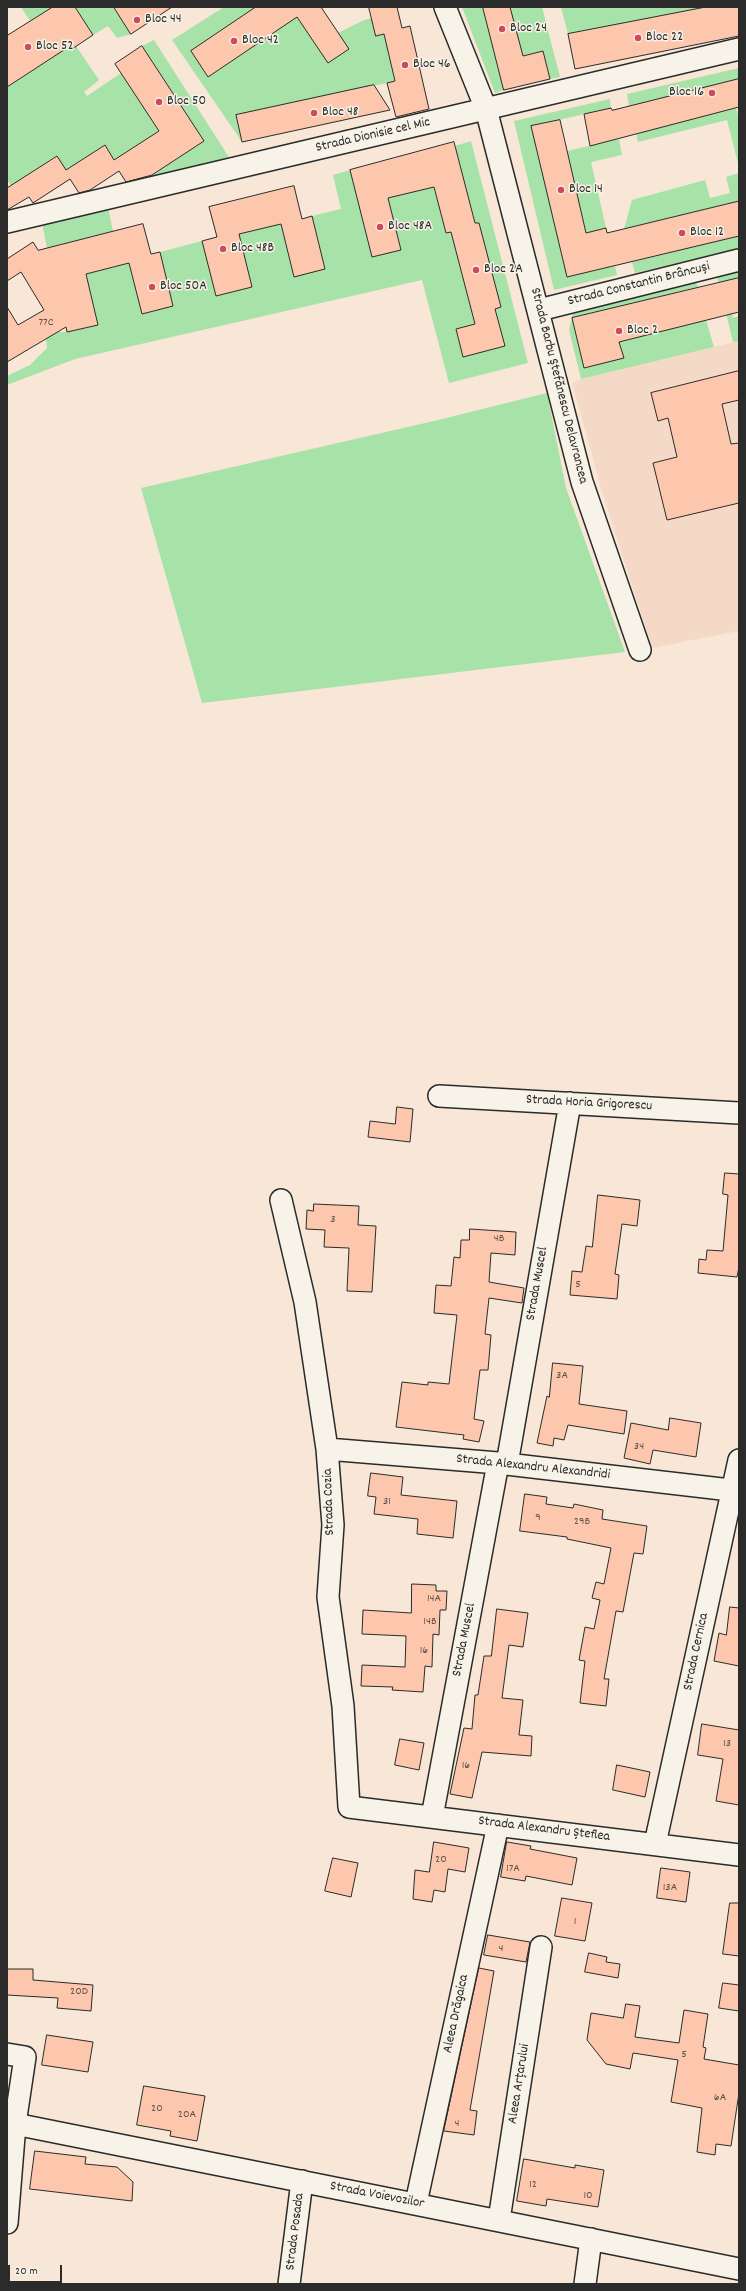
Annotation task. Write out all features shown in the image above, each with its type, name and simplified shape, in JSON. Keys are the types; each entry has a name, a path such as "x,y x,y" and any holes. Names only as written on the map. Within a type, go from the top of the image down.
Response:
{"street":[{"name":"Strada Barbu Ștefănescu Delavrancea","path":"445,7 486,109 539,310 582,482 640,650"},
{"name":"Strada Dionisie cel Mic","path":"7,222 739,49"},
{"name":"Strada Constantin Brâncuși","path":"539,310 739,260"},
{"name":"Strada Horia Grigorescu","path":"439,1096 739,1113"},
{"name":"Strada Muscel","path":"432,1817 502,1464 570,1103"},
{"name":"Strada Cozia","path":"280,1200 306,1302 327,1449 333,1525 328,1597 343,1706 350,1807"},
{"name":"Strada Alexandru Alexandridi","path":"327,1449 502,1464 736,1490"},
{"name":"Strada Cernica","path":"655,1844 736,1490 739,1460"},
{"name":"Strada Alexandru Șteflea","path":"350,1807 739,1855"},
{"name":"Aleea Drăgaica","path":"416,2204 498,1825"},
{"name":"Aleea Arțarului","path":"499,2220 541,1947"},
{"path":"7,2223 15,2124 16,2056"},
{"name":"Strada Voievozilor","path":"15,2124 739,2269"},
{"name":"Strada Posada","path":"290,2284 302,2181"},
{"path":"585,2284 591,2239"}],"shaded area":[{"path":"739,341 739,631 652,648 603,495 572,383 581,379"}],"green space":[{"path":"21,7 53,7 30,21"},
{"path":"75,7 114,7 131,34 117,38 108,26 93,35"},
{"path":"224,7 256,7 191,51 208,77 297,17 338,33 362,21 372,18 376,36 384,34 398,94 390,96 387,83 236,115 242,142 172,40"},
{"path":"462,7 483,7 504,90 495,93"},
{"path":"510,7 542,7 560,77 550,79 543,51 523,56"},
{"path":"561,7 726,7 733,38 708,42 701,8 568,34"},
{"path":"63,35 72,49 76,46 99,80 84,92 87,96 121,73 159,131 114,160 104,145 66,170 56,156 11,186 7,179 7,87 55,56 47,44"},
{"path":"154,40 232,162 131,189 204,141 142,46"},
{"path":"739,68 739,79 629,106 627,94"},
{"path":"610,99 611,108 532,126 567,277 615,266 617,275 554,290 514,121"},
{"path":"736,108 739,119 739,167 727,120 638,142 636,133"},
{"path":"619,139 622,155 591,162 606,228 586,233 567,151"},
{"path":"471,141 528,363 449,383 422,280 75,359 7,385 7,376 30,365 47,348 46,339 57,332 67,332 98,325 86,274 129,263 142,314 173,306 160,252 202,241 216,296 252,287 239,234 281,224 294,276 325,269 312,216 341,209 333,175 350,170 372,257 401,250 388,198 427,188 430,172 446,233 451,232 475,324 456,329 463,356 505,346 495,309 500,307 479,223 475,223 455,146"},
{"path":"739,173 739,201 624,229 632,200 705,180 710,198 730,193 726,177"},
{"path":"108,208 113,231 58,245 66,275 53,278 42,223"},
{"path":"739,236 739,248 635,273 632,262"},
{"path":"739,267 739,278 724,282 733,318 739,316 739,341 733,342 716,272"},
{"path":"695,280 698,287 572,318 584,367 623,358 619,342 706,320 714,347 581,379 569,330 574,309"},
{"path":"547,393 566,488 625,652 202,703 141,488 434,421"}],"building":[{"name":"Bloc 52","path":"53,7 75,7 93,35 72,49 70,46 7,87 7,36"},
{"name":"Bloc 44","path":"114,7 172,7 131,34"},
{"name":"Bloc 42","path":"256,7 321,7 349,49 328,63 297,17 208,77 191,51"},
{"name":"Bloc 46","path":"369,7 397,7 402,28 410,26 429,109 396,117 387,83 395,81 384,34 376,36"},
{"name":"Bloc 24","path":"483,7 510,7 523,56 543,51 550,79 504,90"},
{"name":"Bloc 22","path":"706,7 739,7 739,36 575,69 568,34"},
{"name":"Bloc 50","path":"142,46 204,141 152,175 126,182 119,171 90,190 79,193 70,179 33,203 29,197 7,210 7,188 57,156 66,170 105,145 114,160 159,131 115,64"},
{"name":"Bloc 16","path":"739,79 739,107 590,146 584,114 611,108 612,110"},
{"name":"Bloc 48","path":"374,85 390,110 242,142 236,115"},
{"path":"560,120 586,233 606,228 607,233 739,201 739,236 567,277 531,126"},
{"name":"Bloc 2A","path":"454,142 475,223 479,223 501,307 495,309 505,346 463,357 456,329 475,324 451,232 446,233 434,187 388,198 401,250 372,257 350,170"},
{"name":"Bloc 48B","path":"294,186 302,219 312,216 325,269 294,277 281,224 239,234 252,287 216,296 202,241 217,237 209,207"},
{"name":"Bloc 50A","path":"143,224 151,254 160,252 173,306 142,314 129,263 86,274 98,325 67,332 66,327 7,362 7,307 18,325 44,310 21,272 7,281 7,259 33,242 38,250"},
{"name":"Bloc 2","path":"739,278 739,312 619,342 624,358 584,368 572,318"},
{"path":"739,371 739,400 722,404 731,444 739,443 739,503 667,520 653,463 677,457 668,418 658,421 651,393"},
{"path":"397,1107 413,1109 410,1142 368,1137 370,1121 395,1124"},
{"path":"725,1173 739,1174 739,1267 737,1277 698,1273 699,1259 706,1260 707,1250 723,1251 728,1195 723,1194"},
{"path":"598,1195 640,1200 637,1226 622,1224 615,1274 619,1275 617,1299 570,1295 572,1271 582,1272 586,1246 592,1247"},
{"path":"314,1204 359,1206 358,1225 376,1226 372,1292 347,1291 349,1248 324,1247 325,1230 306,1229 307,1210 313,1211"},
{"path":"470,1229 516,1232 515,1255 491,1253 489,1282 524,1288 522,1303 489,1298 485,1334 491,1335 488,1370 480,1370 474,1419 484,1421 479,1442 463,1439 464,1435 396,1427 402,1382 428,1385 428,1382 449,1384 457,1315 434,1313 436,1285 451,1286 454,1257 460,1258 461,1240 469,1240"},
{"path":"553,1363 583,1366 579,1404 627,1411 624,1434 568,1425 564,1440 554,1438 553,1446 537,1443 547,1396 549,1397"},
{"path":"670,1418 701,1423 696,1457 653,1450 650,1464 624,1458 631,1423 668,1430"},
{"path":"371,1473 403,1477 401,1495 457,1501 453,1538 417,1534 418,1519 374,1514 376,1497 368,1496"},
{"path":"525,1494 547,1497 546,1504 573,1508 574,1504 603,1510 602,1519 647,1526 643,1554 634,1553 623,1612 616,1611 604,1679 609,1679 606,1706 580,1703 585,1661 579,1660 585,1627 594,1629 600,1600 592,1598 596,1582 604,1584 611,1548 567,1539 567,1537 520,1531"},
{"path":"412,1584 436,1585 436,1591 447,1591 446,1610 440,1610 439,1635 433,1634 432,1667 425,1666 423,1692 392,1690 393,1687 361,1686 362,1665 405,1667 406,1636 362,1634 363,1610 411,1613"},
{"path":"730,1607 739,1608 739,1666 714,1661 719,1633 726,1635"},
{"path":"497,1609 528,1613 523,1647 509,1645 502,1698 523,1700 519,1735 532,1736 531,1756 482,1752 472,1798 450,1794 464,1728 472,1729 475,1695 478,1695 484,1656 491,1656"},
{"path":"702,1724 739,1730 739,1805 716,1801 723,1759 698,1755"},
{"path":"400,1739 424,1743 419,1770 395,1765"},
{"path":"617,1765 650,1772 645,1797 613,1790"},
{"path":"434,1842 469,1848 465,1872 448,1869 445,1892 434,1890 432,1902 413,1899 415,1870 429,1872"},
{"path":"507,1842 531,1846 530,1849 577,1858 572,1885 526,1876 525,1881 501,1877"},
{"path":"333,1858 358,1863 351,1897 325,1891"},
{"path":"661,1868 690,1872 686,1902 657,1898"},
{"path":"562,1898 592,1903 585,1941 555,1936"},
{"path":"730,1903 739,1903 739,1956 723,1954"},
{"path":"488,1935 530,1942 526,1962 484,1955"},
{"path":"589,1953 607,1957 606,1962 620,1964 618,1978 585,1972"},
{"path":"479,1968 494,1971 470,2110 477,2111 474,2135 444,2131"},
{"path":"7,1969 33,1969 33,1980 93,1985 91,2011 57,2008 58,1998 7,1995"},
{"path":"723,1983 739,1985 739,2011 719,2008"},
{"path":"626,2004 640,2006 635,2037 679,2043 684,2010 708,2014 703,2047 706,2048 704,2059 739,2065 739,2093 731,2146 716,2144 715,2155 697,2152 702,2108 671,2102 678,2060 633,2053 630,2069 606,2064 587,2040 591,2013 623,2018"},
{"path":"47,2035 93,2042 88,2072 42,2065"},
{"path":"144,2086 205,2096 197,2141 170,2136 171,2131 137,2125"},
{"path":"35,2151 86,2157 85,2164 117,2167 133,2182 132,2201 30,2189"},
{"path":"524,2159 575,2168 575,2165 604,2170 598,2207 547,2199 546,2206 517,2201"}],"place":[{"name":"Bloc 44","path":"137,20"},
{"name":"Bloc 24","path":"502,29"},
{"name":"Bloc 22","path":"638,38"},
{"name":"Bloc 42","path":"234,41"},
{"name":"Bloc 52","path":"28,47"},
{"name":"Bloc 46","path":"405,65"},
{"name":"Bloc 16","path":"712,93"},
{"name":"Bloc 50","path":"159,102"},
{"name":"Bloc 48","path":"314,113"},
{"name":"Bloc 14","path":"561,190"},
{"name":"Bloc 48A","path":"380,227"},
{"name":"Bloc 12","path":"682,233"},
{"name":"Bloc 48B","path":"223,249"},
{"name":"Bloc 2A","path":"476,270"},
{"name":"Bloc 50A","path":"152,287"},
{"name":"Bloc 2","path":"619,331"}]}
